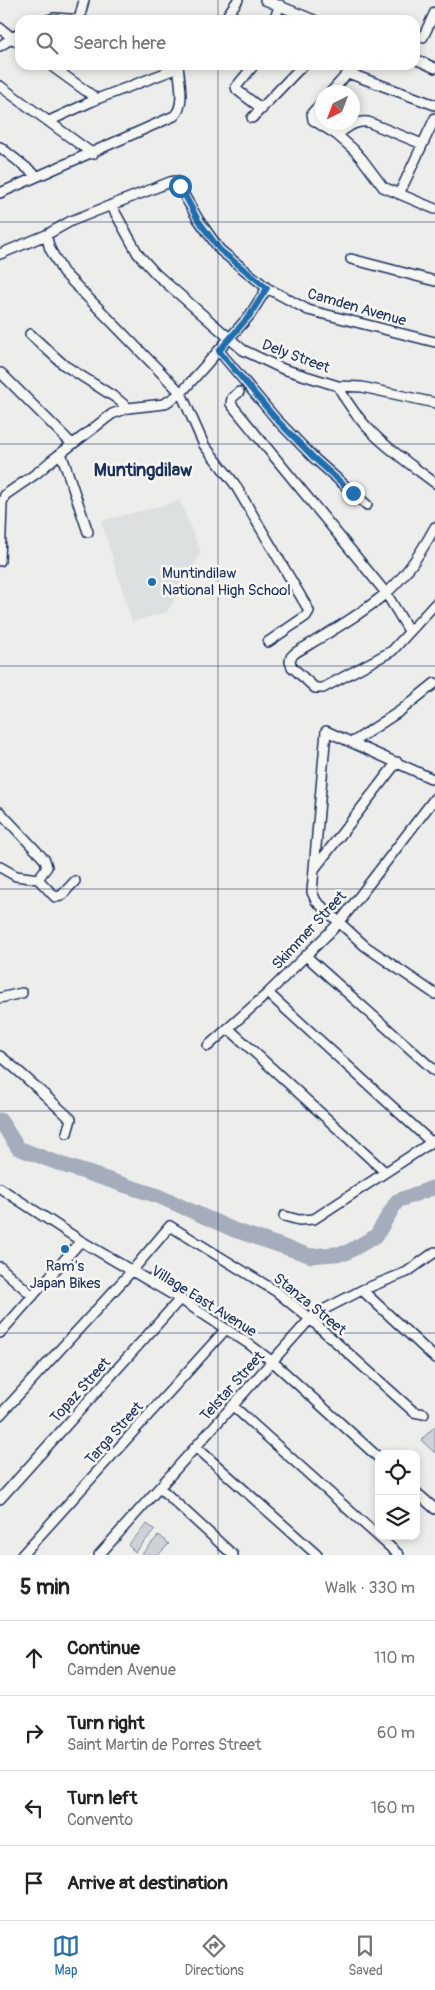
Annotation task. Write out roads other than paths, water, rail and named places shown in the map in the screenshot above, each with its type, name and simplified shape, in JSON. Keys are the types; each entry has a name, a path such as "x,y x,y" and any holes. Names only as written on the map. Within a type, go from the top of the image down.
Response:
{"street":[{"path":"82,15 84,0"},
{"path":"228,15 238,0"},
{"path":"264,0 303,15"},
{"path":"276,15 280,5"},
{"path":"423,37 435,12"},
{"path":"0,28 15,36"},
{"path":"0,46 15,37"},
{"path":"420,62 435,68"},
{"path":"57,70 97,99"},
{"path":"49,121 168,70"},
{"path":"0,193 92,154 174,116 178,113 181,105 178,70"},
{"path":"250,70 236,87 237,90 262,109"},
{"path":"252,118 298,70"},
{"path":"336,85 348,70"},
{"path":"351,70 435,104"},
{"path":"0,86 92,154"},
{"path":"399,194 435,118"},
{"path":"337,135 357,122 362,121 422,144"},
{"path":"329,130 337,135 362,159 383,187 435,210"},
{"path":"0,147 37,176"},
{"name":"Camden Avenue","path":"111,205 176,181 198,220 220,250 267,288 308,310 435,342"},
{"path":"0,254 46,235 71,220 111,205"},
{"name":"Dely Street","path":"111,205 138,254 156,274 230,340 243,350 283,369 338,386 348,406 370,432 435,483"},
{"path":"46,235 50,248 63,272 181,393 204,445 234,483 307,606 309,611 306,616 268,642"},
{"path":"352,259 435,281"},
{"path":"0,561 3,499 112,414 128,408 164,404 181,393 230,340 250,315 267,288"},
{"path":"30,334 64,365 116,398 128,408"},
{"path":"219,351 277,420 302,446 367,506"},
{"path":"0,374 72,444"},
{"path":"338,386 362,387 435,402"},
{"path":"239,392 232,398 230,404 386,594 409,631"},
{"path":"61,453 88,532"},
{"path":"435,527 420,554 386,594 295,653 290,657 292,667 315,688 323,688 392,651 435,604"},
{"path":"356,740 400,711 435,683"},
{"path":"435,780 356,740 326,731 312,892 314,897 339,923 384,960 435,994"},
{"path":"315,868 397,762"},
{"name":"Skimmer Street","path":"208,1046 268,993 339,923 435,798"},
{"path":"0,812 45,860 47,867 38,879"},
{"path":"0,867 16,876 38,879 55,897 60,896 75,880"},
{"path":"306,956 435,1071"},
{"path":"0,998 22,993"},
{"path":"268,993 433,1141 314,1219 299,1220 284,1216"},
{"path":"228,1028 385,1172"},
{"path":"0,1056 16,1068 32,1086 71,1119 67,1133"},
{"name":"Village East Avenue","path":"0,1188 131,1272 180,1299 273,1362 375,1454"},
{"name":"Stanza Street","path":"131,1272 170,1226 277,1292 414,1412 424,1414"},
{"path":"0,1333 81,1241"},
{"name":"Telstar Street","path":"99,1555 310,1319 321,1311 362,1290 407,1272 435,1252"},
{"path":"0,1267 33,1296"},
{"path":"0,1415 131,1272"},
{"path":"362,1290 435,1358"},
{"name":"Topaz Street","path":"0,1499 180,1299"},
{"name":"Targa Street","path":"22,1555 226,1330"},
{"path":"233,1406 399,1555"},
{"path":"196,1447 318,1555"},
{"path":"160,1488 234,1555"},
{"path":"419,1495 435,1509"}],"waterway":[{"path":"0,1120 18,1148 158,1196 234,1230 311,1256 346,1253 376,1236 397,1201 435,1187"}],"place":[{"name":"Muntindilaw National High School","path":"152,582"},
{"name":"Ram's Japan Bikes","path":"65,1249"}],"district":[{"name":"Muntingdilaw","path":"143,470"}]}
